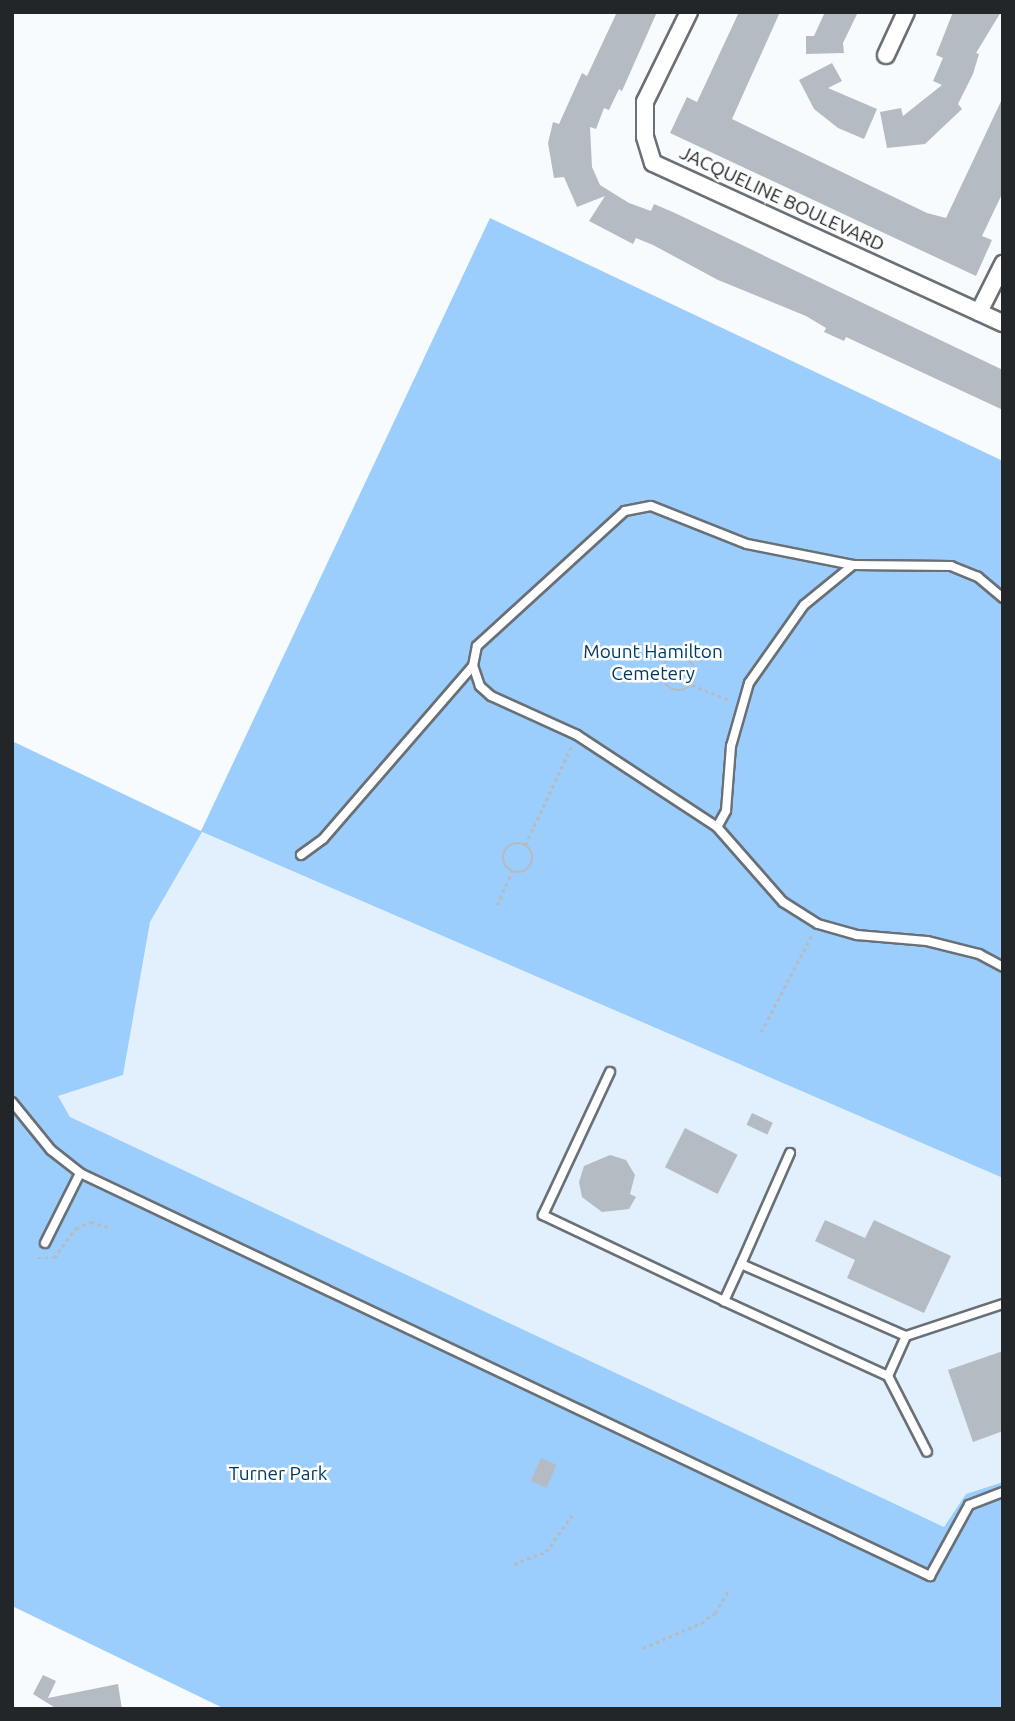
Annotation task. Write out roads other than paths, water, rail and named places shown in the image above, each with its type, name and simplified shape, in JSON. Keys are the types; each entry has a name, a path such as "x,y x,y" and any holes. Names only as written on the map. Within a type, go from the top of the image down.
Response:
{"street":[{"name":"JACQUELINE BOULEVARD","path":"689,12 645,102 645,136 653,163 1003,323"},
{"path":"886,55 906,12"},
{"path":"979,312 1003,264"}],"lane":[{"path":"301,855 323,839 473,666 477,646 625,512 651,506 747,544 853,565 951,566 978,577 1003,597"},
{"path":"717,827 726,811 729,758 749,683 780,633 804,605 853,565"},
{"path":"473,666 480,686 491,695 577,735 717,827 783,902 818,923 857,935 927,941 979,954 1003,967"},
{"path":"610,1072 543,1214 888,1376 928,1452"},
{"path":"12,1102 51,1150 80,1173 930,1576 969,1505 1003,1492"},
{"path":"724,1301 790,1153"},
{"path":"45,1243 80,1173"},
{"path":"741,1264 906,1336 1003,1304"},
{"path":"888,1376 906,1336"}],"park label":[{"name":"Mount Hamilton Cemetery","path":"653,663"},
{"name":"Turner Park","path":"278,1474"}]}
